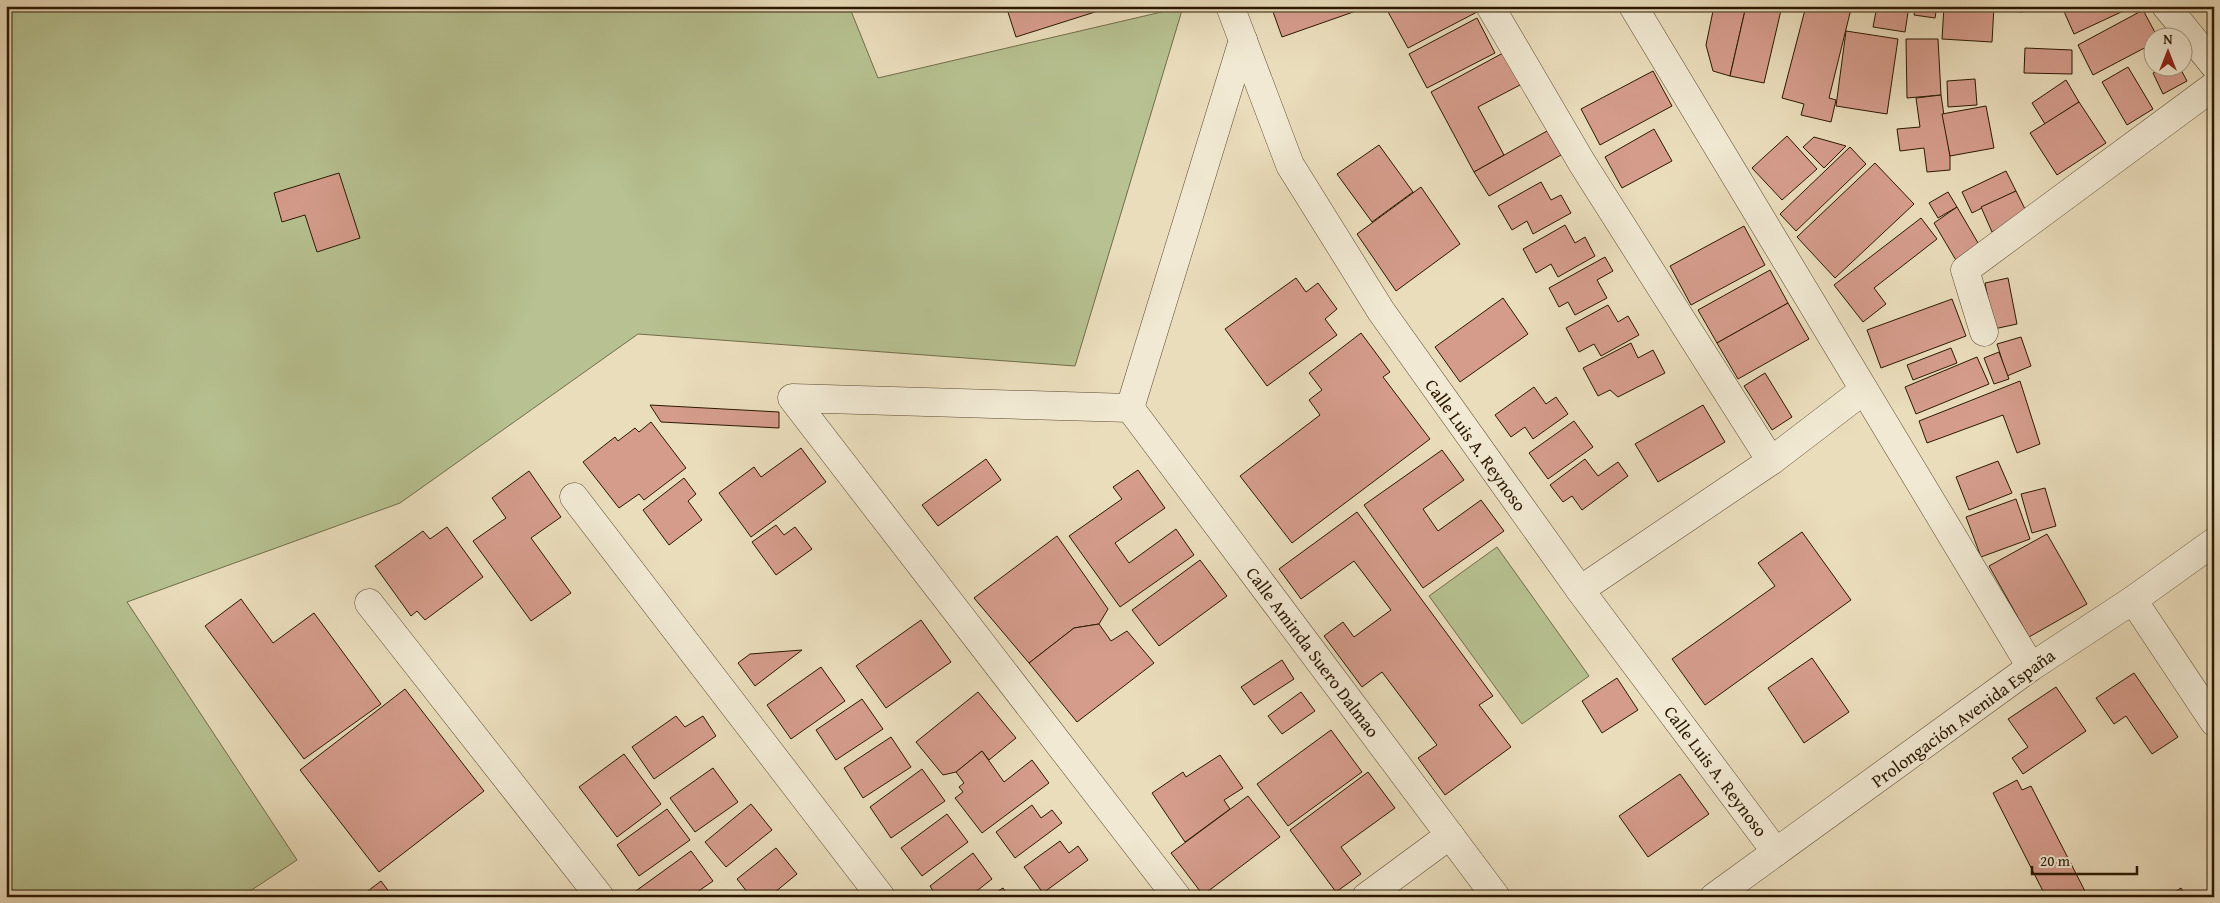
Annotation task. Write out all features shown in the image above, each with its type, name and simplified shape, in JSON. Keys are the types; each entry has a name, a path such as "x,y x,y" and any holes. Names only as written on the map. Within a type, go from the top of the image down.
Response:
{"street":[{"name":"Calle Luis A. Reynoso","path":"1230,6 1290,165 1381,311 1580,590 1776,852"},
{"path":"1490,6 1582,163 1771,461"},
{"path":"1633,6 2030,667"},
{"path":"2166,6 2214,65"},
{"path":"1177,897 792,398 1130,408 1243,40"},
{"path":"1984,332 1965,270 2214,86"},
{"path":"1580,590 1771,461 1864,390"},
{"name":"Calle Aminda Suero Dalmao","path":"1130,408 1496,897"},
{"path":"574,497 880,897"},
{"name":"Prolongación Avenida España","path":"1714,897 2030,667 2133,600 2214,542"},
{"path":"2133,600 2214,722"},
{"path":"369,603 600,897"},
{"path":"1366,897 1450,834"}],"green space":[{"path":"6,6 849,6 878,78 1183,7 1075,366 638,334 400,503 127,602 297,860 241,897 6,897"},
{"path":"1497,547 1589,676 1522,724 1429,596"}],"building":[{"path":"1006,6 1114,6 1016,37"},
{"path":"1282,6 1355,6 1356,11 1282,37 1272,9"},
{"path":"1394,6 1474,6 1477,12 1408,48 1387,10"},
{"path":"1714,6 1746,6 1730,76 1713,71 1706,45"},
{"path":"1746,6 1782,6 1764,83 1730,76"},
{"path":"1806,6 1839,6 1851,9 1829,98 1836,100 1831,122 1801,115 1804,104 1782,98"},
{"path":"1877,6 1909,6 1905,32 1873,27"},
{"path":"1915,6 1937,6 1935,18 1914,15"},
{"path":"1944,6 1994,6 1992,42 1942,39"},
{"path":"1994,6 2024,6 2023,12 1994,10"},
{"path":"2063,6 2134,6 2074,34"},
{"path":"2143,10 2153,28 2142,28 2142,49 2093,75 2078,45"},
{"path":"1477,18 1495,53 1427,88 1409,54"},
{"path":"1846,31 1898,39 1887,114 1836,106"},
{"path":"1906,39 1938,39 1941,95 1907,98"},
{"path":"2025,48 2072,50 2072,74 2024,73"},
{"path":"1503,53 1520,85 1478,107 1504,155 1474,172 1431,92"},
{"path":"2128,67 2153,109 2127,125 2102,82"},
{"path":"1653,71 1672,106 1600,145 1581,109"},
{"path":"2155,78 2185,78 2187,81 2163,94"},
{"path":"1975,79 1977,105 1948,107 1947,81"},
{"path":"2066,80 2079,102 2045,124 2032,103"},
{"path":"1941,95 1950,156 1950,170 1927,172 1924,148 1900,151 1897,129 1920,127 1916,98"},
{"path":"2079,102 2106,143 2057,175 2030,133"},
{"path":"1986,106 1994,148 1950,156 1942,114"},
{"path":"1654,129 1672,161 1622,188 1605,157"},
{"path":"1547,131 1561,155 1489,196 1474,172"},
{"path":"1787,136 1817,169 1782,200 1752,168"},
{"path":"1814,137 1846,146 1824,168 1803,147"},
{"path":"1379,145 1413,192 1372,222 1337,174"},
{"path":"1850,147 1866,164 1796,231 1780,214"},
{"path":"1875,163 1914,204 1835,278 1797,237"},
{"path":"2006,171 2016,191 1972,213 1962,192"},
{"path":"339,173 360,238 317,252 305,215 282,222 274,193"},
{"path":"1541,182 1551,200 1561,195 1571,213 1533,234 1527,221 1512,230 1498,206"},
{"path":"1421,187 1460,244 1396,291 1357,234"},
{"path":"2016,191 2028,215 1992,232 1981,207"},
{"path":"1948,192 1957,207 1938,218 1929,203"},
{"path":"1957,207 1981,248 1957,262 1934,223"},
{"path":"1921,218 1937,239 1874,288 1886,304 1863,322 1834,285"},
{"path":"1565,225 1575,243 1585,237 1595,256 1558,277 1551,264 1536,273 1523,249"},
{"path":"1744,226 1765,265 1691,305 1670,266"},
{"path":"1605,257 1613,271 1597,280 1607,298 1575,315 1568,302 1559,307 1549,288"},
{"path":"1770,270 1788,303 1717,343 1698,310"},
{"path":"1296,278 1306,292 1318,283 1337,309 1325,319 1337,335 1267,386 1225,329"},
{"path":"2008,278 2017,324 1994,329 1985,283"},
{"path":"1503,298 1528,334 1460,382 1435,347"},
{"path":"1952,299 1966,336 1881,368 1867,330"},
{"path":"1788,303 1809,339 1738,379 1717,343"},
{"path":"1608,305 1618,322 1628,316 1639,335 1601,356 1594,344 1579,352 1566,328"},
{"path":"1361,333 1390,372 1383,377 1430,439 1292,543 1240,476 1320,415 1309,400 1322,390 1309,373"},
{"path":"2021,337 2031,366 2007,376 1997,344"},
{"path":"1631,343 1638,358 1653,350 1665,373 1618,397 1610,390 1598,396 1583,368"},
{"path":"1951,348 1957,363 1913,380 1907,365"},
{"path":"1999,352 2009,379 1994,384 1984,358"},
{"path":"1977,357 1989,384 1916,414 1905,387"},
{"path":"1765,373 1792,417 1772,430 1744,386"},
{"path":"2020,381 2040,444 2017,453 2003,415 1927,443 1919,421"},
{"path":"1534,387 1546,404 1556,397 1568,414 1533,439 1525,427 1511,437 1495,415"},
{"path":"650,405 779,412 779,428 661,422"},
{"path":"1703,405 1725,442 1658,482 1635,444"},
{"path":"1574,421 1593,447 1548,479 1529,453"},
{"path":"651,422 686,468 644,500 639,494 619,508 583,462 615,437 618,441 635,428 639,432"},
{"path":"801,448 826,482 751,537 719,493 754,467 761,477"},
{"path":"1442,450 1464,480 1423,509 1438,531 1481,500 1504,531 1423,588 1364,505"},
{"path":"986,459 1001,480 938,526 922,505"},
{"path":"1585,459 1598,476 1618,462 1628,476 1582,510 1572,496 1563,502 1550,485"},
{"path":"1998,461 2012,493 1969,510 1956,477"},
{"path":"1138,470 1165,508 1115,543 1129,563 1176,529 1194,555 1120,607 1069,536 1122,499 1113,487"},
{"path":"529,471 561,517 531,538 571,593 531,621 473,541 506,518 492,498"},
{"path":"684,478 696,494 688,501 702,520 669,545 643,510"},
{"path":"2045,488 2056,526 2032,533 2021,494"},
{"path":"2016,499 2030,539 1981,557 1966,517"},
{"path":"1357,512 1493,696 1479,705 1511,747 1445,795 1418,758 1437,745 1382,672 1362,687 1324,636 1343,622 1354,637 1391,610 1354,561 1301,599 1279,569"},
{"path":"776,525 784,535 795,527 812,549 776,575 752,542"},
{"path":"447,527 483,577 425,620 417,611 411,616 375,566 423,531 430,539"},
{"path":"1802,532 1851,600 1705,705 1672,659 1775,586 1758,563"},
{"path":"2047,534 2087,604 2029,637 1989,566"},
{"path":"1057,536 1108,609 1099,624 1074,628 1029,663 974,598"},
{"path":"1200,560 1227,596 1159,646 1132,610"},
{"path":"241,599 273,643 314,613 381,704 304,759 205,626"},
{"path":"921,620 951,662 886,708 856,666"},
{"path":"1099,624 1111,641 1127,631 1154,663 1077,722 1029,663 1074,628"},
{"path":"802,650 755,686 738,663 750,654"},
{"path":"1812,658 1849,712 1804,743 1768,688"},
{"path":"1282,660 1294,679 1254,705 1241,687"},
{"path":"821,667 845,701 791,739 767,705"},
{"path":"2134,673 2178,737 2152,754 2126,716 2114,724 2096,698"},
{"path":"1617,678 1638,710 1602,733 1582,701"},
{"path":"2056,687 2086,731 2023,774 2012,758 2028,747 2008,719"},
{"path":"405,689 484,791 379,872 300,770"},
{"path":"978,692 1016,738 989,760 982,751 956,772 943,775 916,742"},
{"path":"1301,692 1315,711 1282,734 1268,716"},
{"path":"862,699 883,729 836,760 816,730"},
{"path":"676,716 685,727 703,716 716,736 654,779 632,747"},
{"path":"1331,730 1362,772 1288,826 1257,784"},
{"path":"891,737 911,767 863,798 844,768"},
{"path":"982,751 1004,782 1032,760 1049,783 982,833 955,798 963,792 959,787 964,783 956,772"},
{"path":"624,754 661,804 617,837 579,787"},
{"path":"1220,755 1243,788 1224,800 1230,809 1185,842 1152,793 1183,772 1186,777"},
{"path":"713,768 738,802 695,832 670,798"},
{"path":"922,769 945,801 891,838 870,807"},
{"path":"1368,772 1395,808 1341,847 1361,874 1336,892 1290,830"},
{"path":"1680,774 1709,814 1648,857 1619,816"},
{"path":"2017,780 2022,790 2031,786 2088,897 2046,897 1993,793"},
{"path":"1248,796 1280,837 1203,895 1171,853"},
{"path":"751,804 772,830 726,867 705,842"},
{"path":"1032,805 1041,818 1052,810 1062,823 1015,858 996,832"},
{"path":"667,809 690,840 639,876 617,845"},
{"path":"947,814 968,842 922,876 901,848"},
{"path":"1060,841 1069,853 1078,846 1088,860 1043,893 1024,867"},
{"path":"776,848 797,874 769,897 751,897 737,879"},
{"path":"691,851 713,881 690,897 636,897 633,893"},
{"path":"973,853 992,879 969,897 937,897 930,886"},
{"path":"381,881 393,897 360,897"},
{"path":"1003,888 1009,897 989,897"},
{"path":"2181,888 2186,897 2167,897"},
{"path":"720,891 724,897 713,897"},
{"path":"840,892 844,897 833,897"}]}
